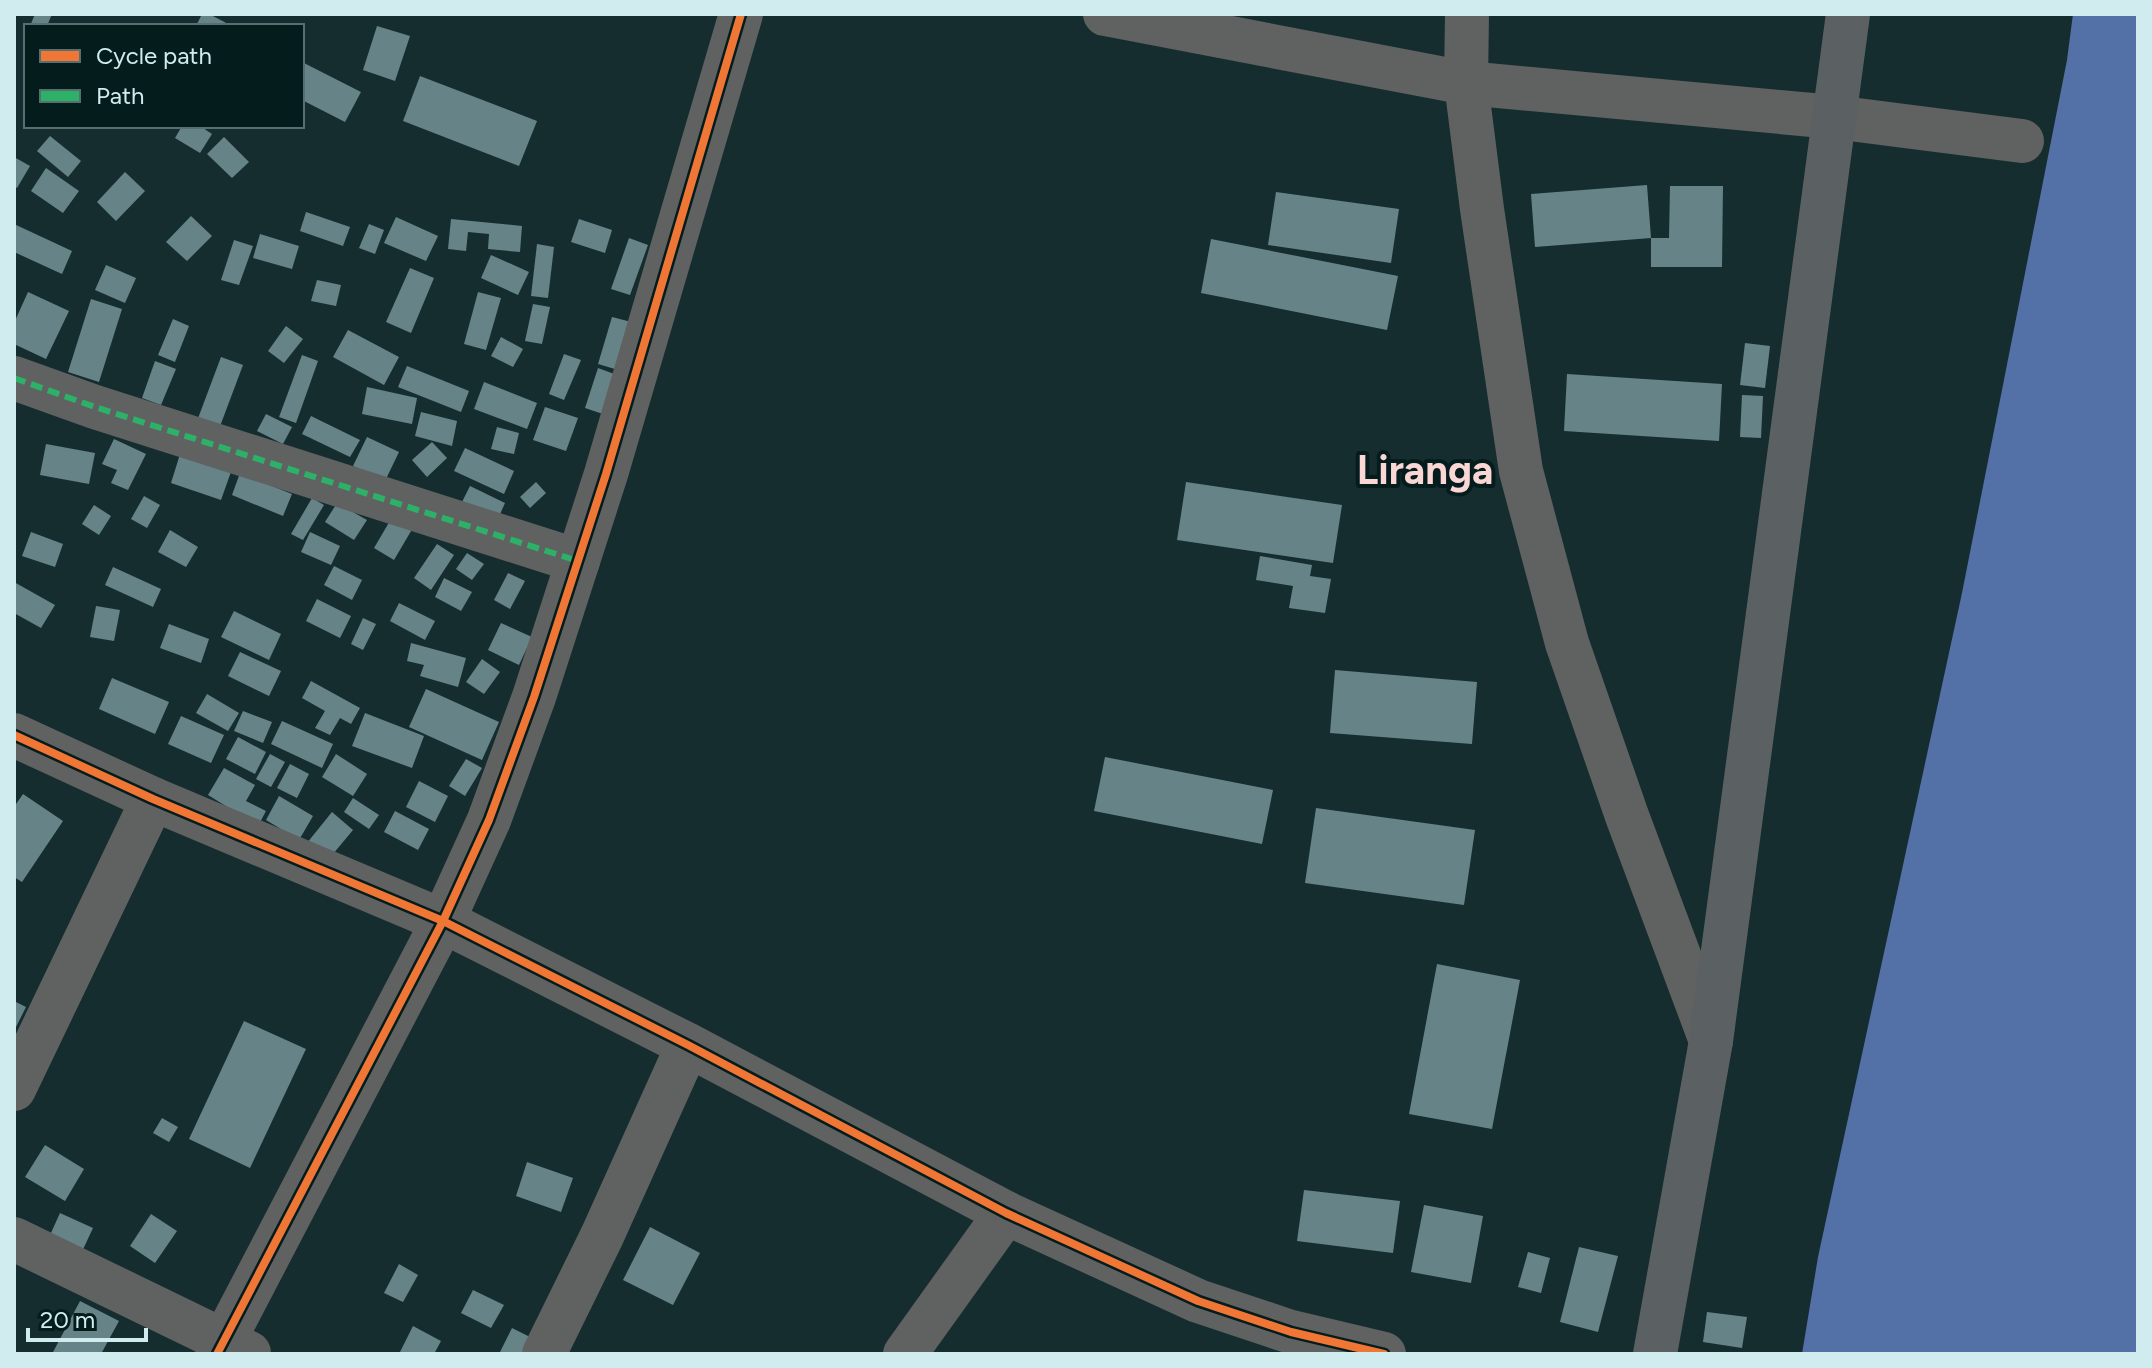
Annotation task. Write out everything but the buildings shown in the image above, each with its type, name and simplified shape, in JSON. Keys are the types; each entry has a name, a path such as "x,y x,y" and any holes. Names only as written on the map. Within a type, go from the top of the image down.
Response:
{"main road":[{"path":"1655,1354 1711,1041 1848,14"}],"street":[{"path":"14,1239 230,1350 443,921 489,820 534,697 578,561 741,14"},
{"path":"1467,14 1466,83 1521,471 1567,643 1627,816 1711,1041"},
{"path":"1120,15 1466,83 1834,117 2022,141"},
{"path":"14,378 95,407 578,561"},
{"path":"14,735 153,799 443,921 688,1045 1006,1213 1198,1301 1291,1332 1384,1354"},
{"path":"14,1089 153,799"},
{"path":"544,1354 602,1236 688,1045"},
{"path":"905,1354 1006,1213"}],"water":[{"path":"2073,14 2138,14 2138,1354 1802,1354 1818,1257 1962,593 2067,60"}],"marked path":[{"path":"14,378 95,407 578,561"}],"cycle path":[{"path":"217,1354 443,921 489,820 534,697 606,474 741,14"},
{"path":"14,735 153,799 443,921 688,1045 1006,1213 1198,1301 1291,1332 1384,1354"}],"district":[{"name":"Liranga","path":"1425,470"}]}
